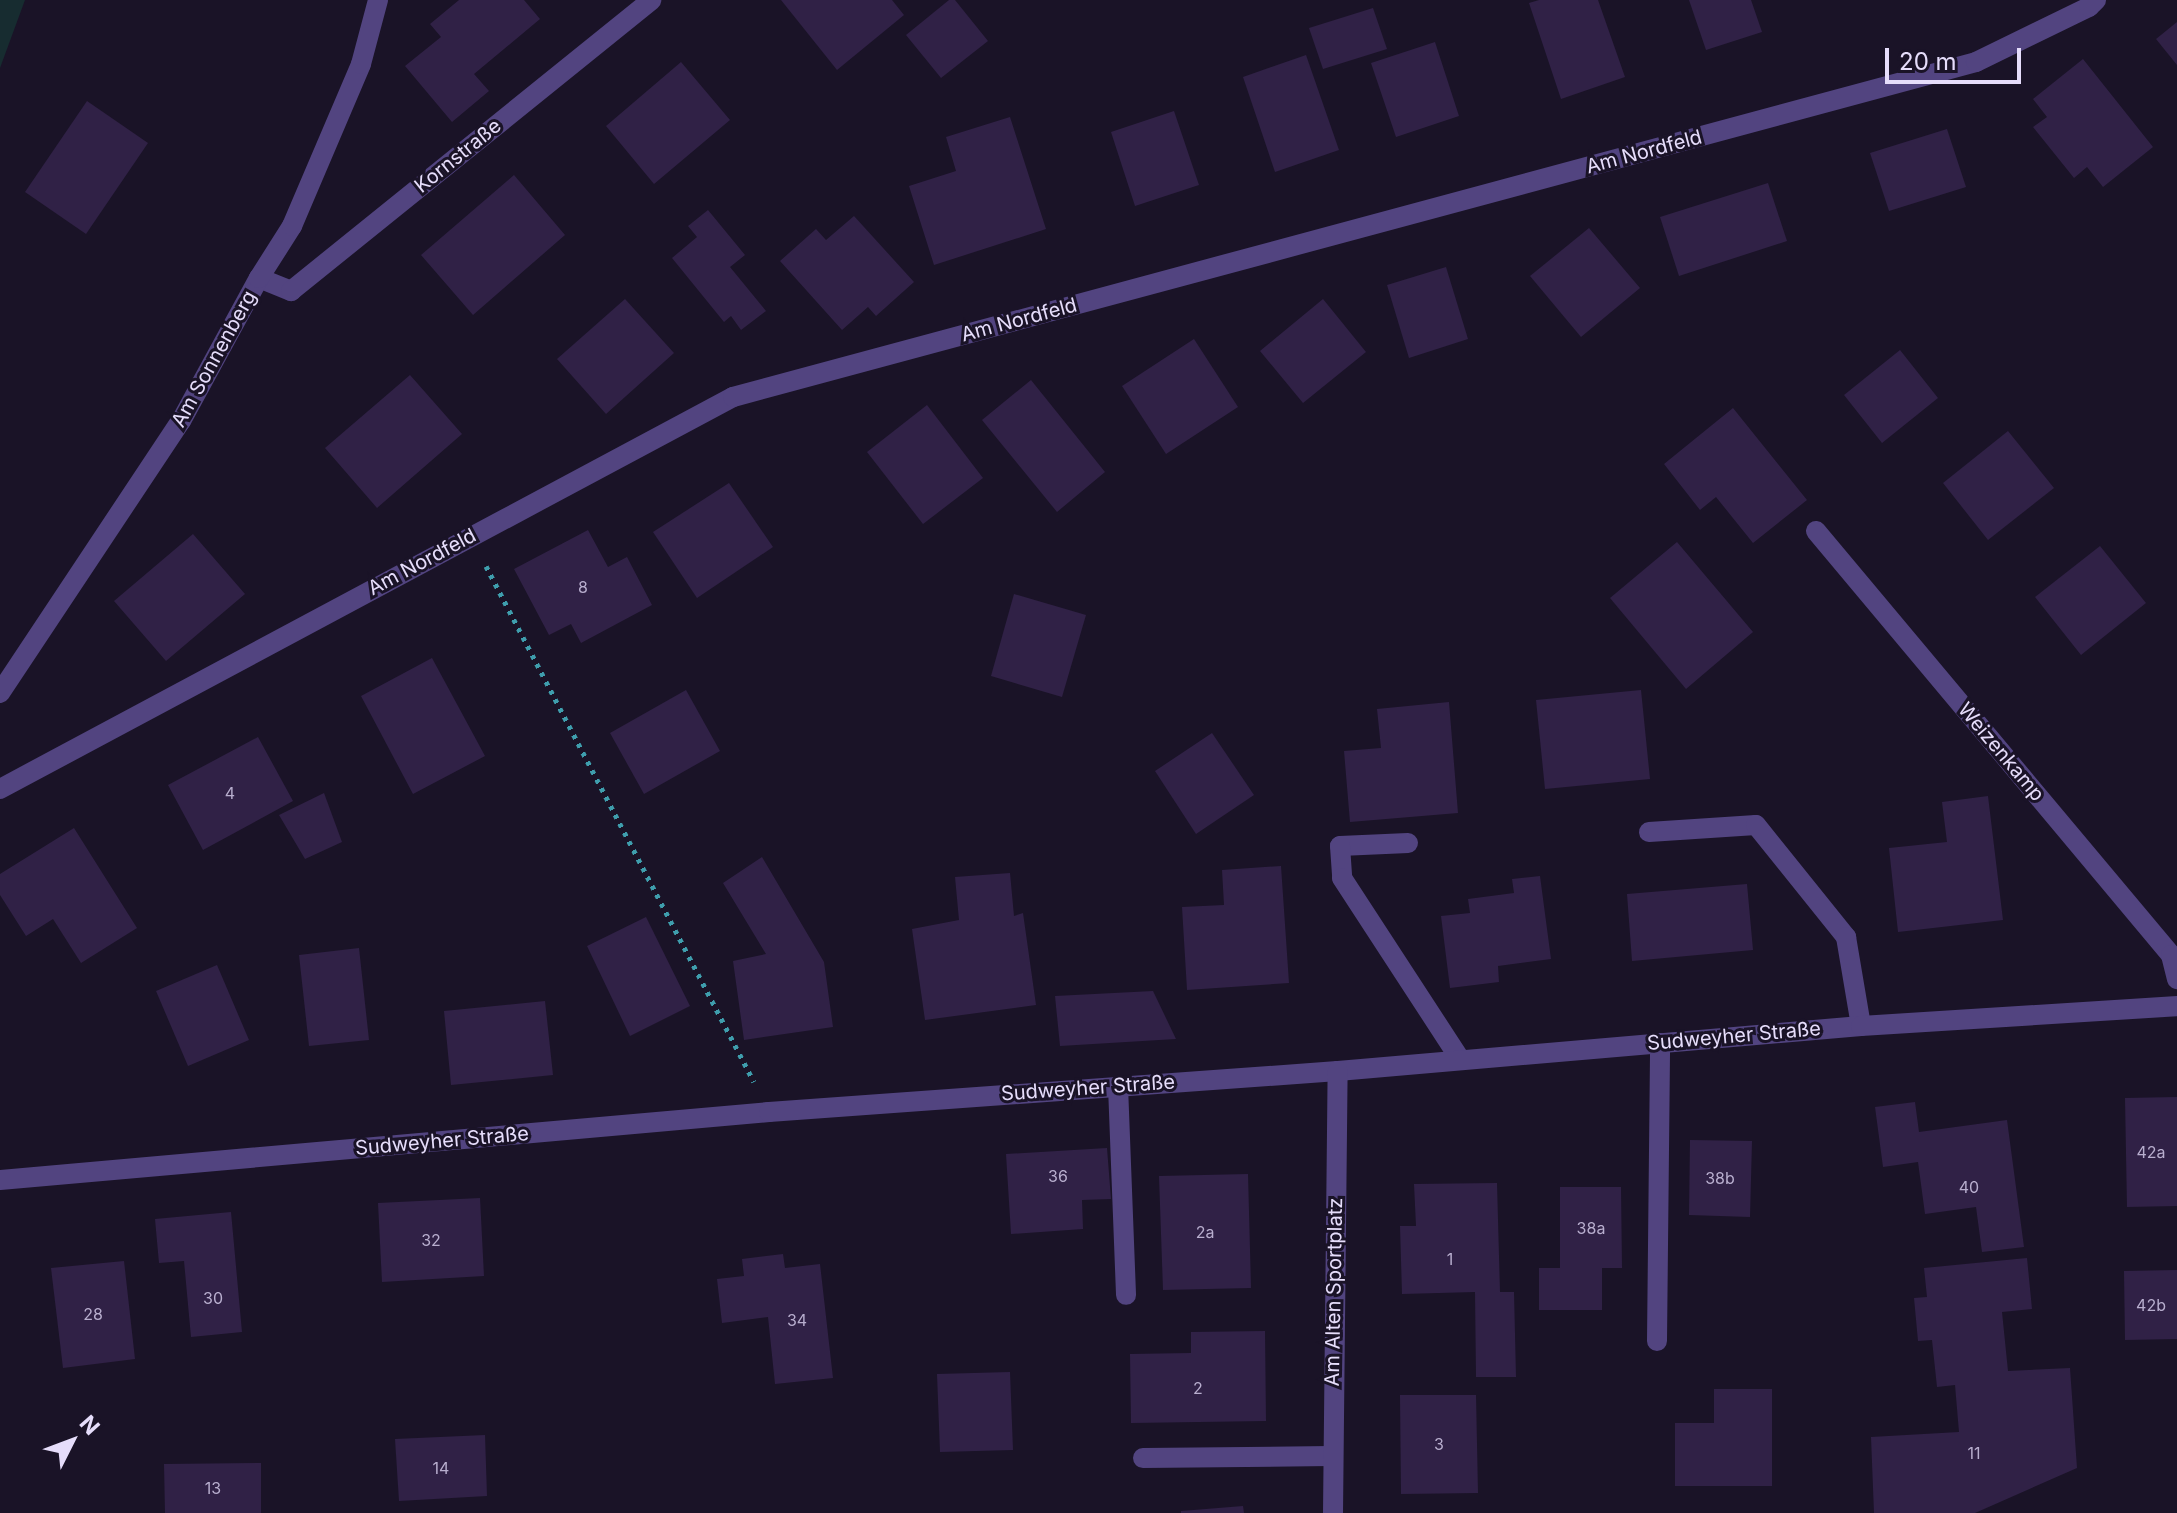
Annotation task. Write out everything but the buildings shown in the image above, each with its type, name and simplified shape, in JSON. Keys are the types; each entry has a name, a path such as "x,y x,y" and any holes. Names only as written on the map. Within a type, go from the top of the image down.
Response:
{"street":[{"name":"Am Sonnenberg","path":"0,693 181,421 259,278 292,226 361,64 378,0"},
{"name":"Kornstraße","path":"259,278 291,291 651,0"},
{"name":"Am Nordfeld","path":"0,789 733,397 1976,62 2089,7 2096,0"},
{"name":"Weizenkamp","path":"1816,531 2171,955 2177,979"},
{"path":"1649,832 1756,825 1846,937 1861,1026"},
{"path":"1408,843 1340,846 1342,878 1460,1059"},
{"name":"Sudweyher Straße","path":"0,1180 769,1112 1338,1071 1861,1026 2177,1006"},
{"path":"1657,1341 1660,1043"},
{"name":"Am Alten Sportplatz","path":"1333,1513 1331,1456 1338,1071"},
{"path":"1118,1086 1126,1295"},
{"path":"1143,1458 1331,1456"}],"path":[{"path":"470,535 769,1112"}],"green space":[{"path":"0,0 25,0 0,68"}]}
